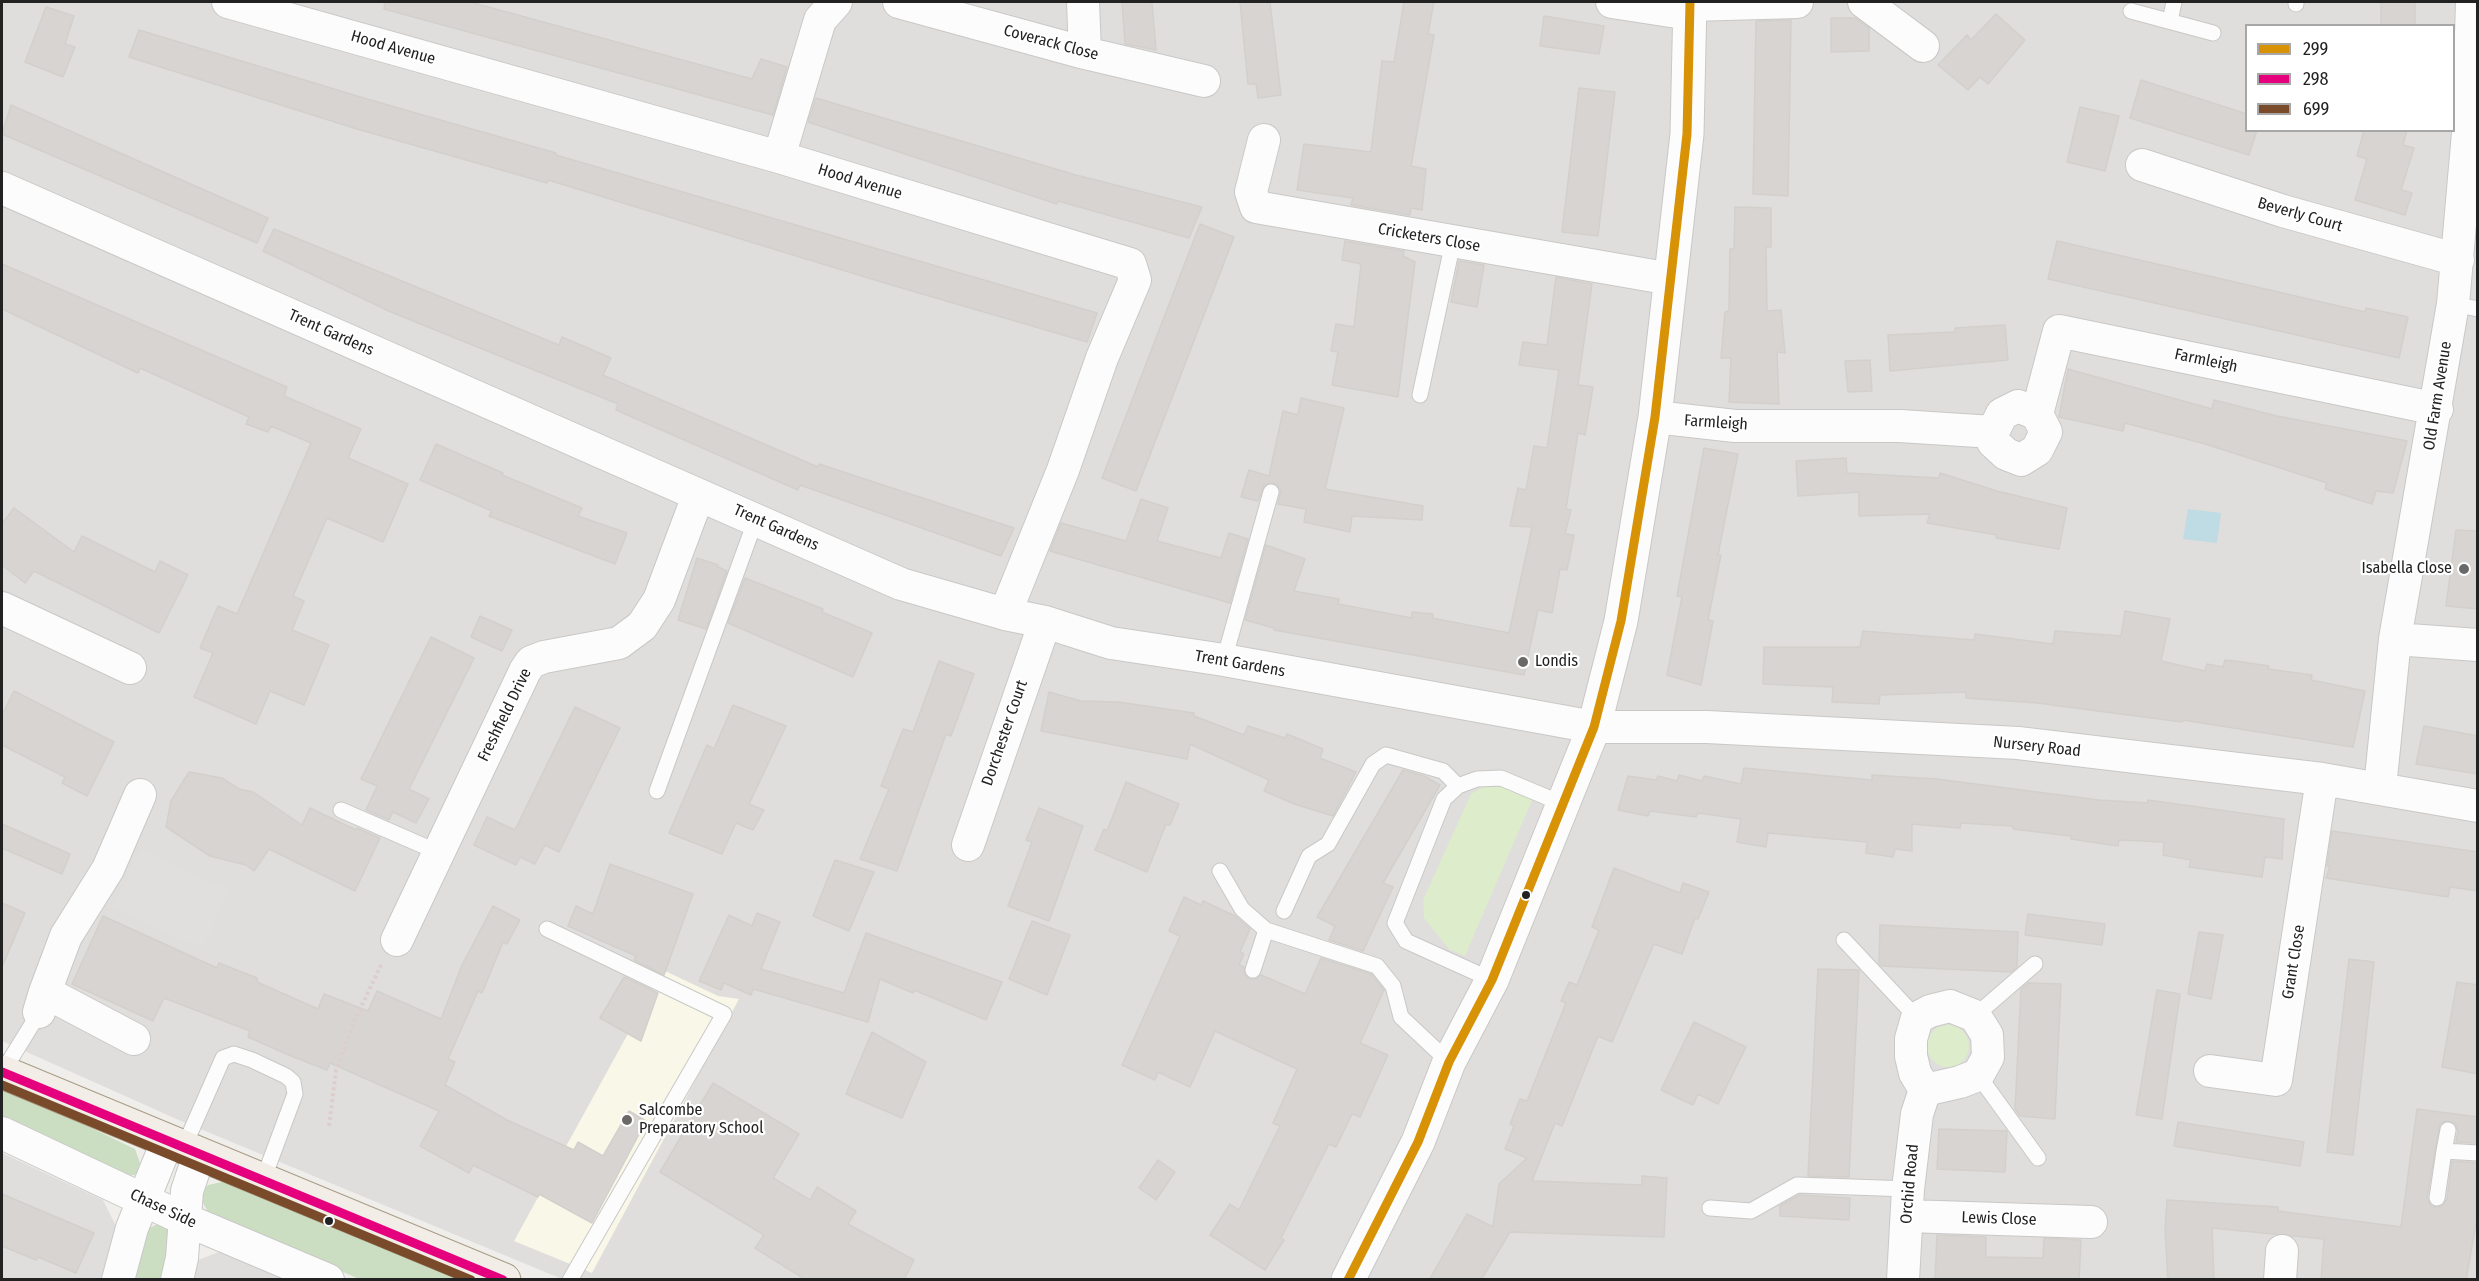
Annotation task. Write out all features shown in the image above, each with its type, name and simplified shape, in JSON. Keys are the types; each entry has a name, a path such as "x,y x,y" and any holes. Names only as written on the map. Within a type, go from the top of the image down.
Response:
{"main road":[{"path":"2,1071 183,1149 504,1280"}],"street":[{"name":"Hood Avenue","path":"228,2 779,157 1130,264 1136,280 1102,358 1063,470 1005,614"},
{"path":"779,157 820,20 836,2"},
{"name":"Coverack Close","path":"899,2 1085,53 1204,81"},
{"path":"1083,2 1085,53"},
{"path":"1612,2 1690,7 1797,2"},
{"path":"1864,2 1923,46"},
{"name":"Old Farm Avenue","path":"2380,788 2395,639 2437,409 2465,306 2458,260 2468,133 2472,2"},
{"path":"1348,1280 1418,1142 1449,1062 1492,980 1594,727 1621,621 1655,417 1687,134 1690,7"},
{"name":"Cricketers Close","path":"1264,140 1251,192 1256,207 1671,279"},
{"name":"Beverly Court","path":"2142,165 2283,211 2458,260"},
{"name":"Trent Gardens","path":"2,188 901,584 1005,614 1045,622 1111,643 1224,660 1594,727"},
{"name":"Farmleigh","path":"1655,417 1735,426 1900,426 1993,432 1993,442 2006,454 2021,460 2037,450 2046,432 2037,414 2059,331 2437,409"},
{"path":"1993,432 2002,414 2018,406 2037,414"},
{"name":"Freshfield Drive","path":"398,940 531,662 544,657 619,644 642,626 659,600 698,495"},
{"path":"2,608 130,668"},
{"name":"Dorchester Court","path":"968,845 1045,622"},
{"path":"2395,639 2478,645"},
{"name":"Nursery Road","path":"1594,727 1707,727 2018,743 2322,779 2478,806"},
{"name":"Grant Close","path":"2210,1071 2276,1080 2322,779"},
{"path":"134,1039 42,1002 66,936 108,869 140,795"},
{"path":"1950,1006 1975,1016 1987,1035 1988,1057 1978,1075 1960,1082 1925,1090 1915,1073 1911,1056 1911,1039 1917,1018 1950,1006"},
{"name":"Orchid Road","path":"1903,1280 1907,1202 1917,1114 1925,1090"},
{"name":"Chase Side","path":"2,1133 186,1220 328,1280"},
{"path":"118,1280 132,1228 143,1200 183,1149"},
{"path":"177,1280 186,1220 187,1191 183,1149"},
{"name":"Lewis Close","path":"1907,1202 2091,1222"}],"lane":[{"path":"2170,21 2174,2"},
{"path":"2131,11 2213,33"},
{"path":"1420,395 1453,242"},
{"path":"1224,660 1271,492"},
{"path":"657,791 756,519"},
{"path":"1284,912 1309,856 1328,844 1373,764 1386,755 1443,771 1458,786"},
{"path":"1492,980 1406,941 1395,922 1444,799 1458,786 1477,779 1501,778 1563,804"},
{"path":"341,810 440,853"},
{"path":"1220,871 1242,909 1266,930 1377,966 1393,986 1401,1017 1449,1062"},
{"path":"547,929 724,1014 570,1280"},
{"path":"1253,970 1266,930"},
{"path":"1844,940 1917,1018"},
{"path":"1975,1016 2036,964"},
{"path":"2,1071 42,1002"},
{"path":"183,1149 223,1058 234,1054 252,1060 286,1076 293,1082 295,1094 263,1180"},
{"path":"1978,1075 2037,1158"},
{"path":"2437,1198 2448,1130"},
{"path":"2444,1151 2478,1153"},
{"path":"1710,1208 1751,1211 1762,1207 1789,1187 1797,1185 1907,1202"}],"path":[{"path":"329,1126 336,1071 353,1024 376,971 398,940"}],"shaded area":[{"path":"2,2 2477,2 2477,1279 562,1279 181,1121 2,1041"},
{"path":"140,849 230,891 202,949 113,907"},
{"name":"Salcombe Preparatory School","path":"663,970 718,996 739,999 592,1273 514,1241"},
{"path":"2,1153 103,1200 116,1226 103,1279 2,1280"},
{"path":"222,1251 290,1280 194,1280 198,1260"}],"green space":[{"path":"1486,785 1506,785 1533,798 1465,956 1449,949 1424,918 1423,900 1471,794"},
{"path":"1948,1025 1956,1026 1963,1031 1968,1038 1968,1054 1963,1061 1956,1066 1948,1067 1940,1066 1933,1061 1928,1054 1927,1046 1928,1038 1933,1031 1940,1026"},
{"path":"2,1085 135,1149 140,1163 137,1174 127,1177 2,1118"},
{"path":"222,1182 474,1279 359,1279 208,1212 202,1201 202,1192 208,1185"},
{"path":"158,1224 167,1228 170,1235 164,1279 127,1280 143,1231"}],"water":[{"path":"2188,509 2221,513 2217,543 2183,539"}],"building":[{"path":"385,2 470,2 752,79 761,59 787,67 773,115 384,9"},
{"path":"1122,2 1152,2 1156,50 1125,44"},
{"path":"1240,2 1270,2 1281,95 1258,98 1256,84 1248,84"},
{"path":"1404,2 1434,2 1428,34 1434,35 1411,166 1426,169 1422,210 1411,208 1410,215 1351,205 1353,198 1297,190 1304,144 1371,152 1382,61 1394,62"},
{"path":"2381,2 2415,2 2415,24 2381,24"},
{"path":"46,7 74,16 65,44 75,47 63,77 25,62"},
{"path":"1996,14 2025,40 1988,84 1980,77 1968,90 1938,65 1967,35 1971,40"},
{"path":"1544,16 1604,26 1599,54 1540,46"},
{"path":"1831,18 1855,18 1869,28 1869,51 1831,52"},
{"path":"1791,20 1788,196 1753,194 1756,21"},
{"path":"139,30 1097,313 1087,342 548,180 547,183 357,129 129,57"},
{"path":"2141,80 2245,113 2245,132 2256,132 2249,155 2130,118"},
{"path":"1579,88 1615,92 1598,236 1562,232"},
{"path":"816,98 1076,175 1202,207 1189,238 1058,201 1057,204 808,122"},
{"path":"11,105 268,218 257,243 2,134"},
{"path":"2080,107 2119,116 2105,171 2067,162"},
{"path":"2363,132 2406,132 2403,145 2414,148 2401,190 2412,193 2405,215 2355,200 2367,159 2357,156"},
{"path":"1735,207 1771,208 1771,247 1766,247 1767,311 1781,310 1785,353 1777,352 1779,404 1729,402 1731,358 1721,358 1725,312 1729,311 1730,249 1734,249"},
{"path":"1200,224 1234,237 1136,491 1102,478"},
{"path":"274,229 559,345 562,337 611,358 603,375 818,467 819,464 1014,528 1001,556 800,485 798,490 616,410 618,404 391,312 263,251"},
{"path":"1345,241 1404,251 1403,256 1415,262 1398,397 1332,385 1338,352 1331,351 1336,324 1354,327 1361,264 1342,260"},
{"path":"2057,241 2365,312 2366,308 2408,317 2399,358 2048,279"},
{"path":"1459,261 1484,265 1477,307 1451,302"},
{"path":"2,264 287,387 284,396 361,429 348,458 408,484 383,542 327,518 293,596 304,601 292,630 329,645 304,705 270,691 256,724 194,697 213,653 200,648 218,606 237,614 311,443 271,426 268,432 246,424 249,417 140,368 138,373 2,309"},
{"path":"1556,277 1592,284 1578,385 1593,387 1585,435 1578,433 1566,509 1571,510 1565,534 1574,535 1567,570 1560,569 1552,613 1538,610 1524,675 1274,630 1274,628 1245,620 1266,545 1305,559 1294,591 1339,599 1338,604 1412,618 1412,612 1433,614 1432,618 1509,633 1532,527 1510,526 1518,488 1526,490 1534,446 1547,448 1559,370 1519,365 1523,342 1547,345"},
{"path":"2005,325 2008,360 1890,371 1888,335 1955,332 1955,328"},
{"path":"1870,360 1872,391 1848,392 1845,361"},
{"path":"2068,369 2212,409 2214,400 2277,416 2407,441 2393,493 2376,491 2372,504 2325,489 2327,483 2202,443 2125,423 2123,431 2059,417"},
{"path":"1301,398 1344,408 1325,489 1423,506 1422,520 1352,516 1350,532 1304,522 1306,509 1278,504 1281,490 1274,483 1264,485 1258,501 1241,497 1249,470 1269,476 1283,411 1298,415"},
{"path":"436,444 503,473 502,475 582,508 578,516 627,533 615,564 489,516 492,511 420,480"},
{"path":"1704,448 1738,454 1718,555 1721,555 1708,620 1713,621 1701,685 1667,675 1682,597 1677,596"},
{"path":"1846,458 1847,473 1939,478 1940,473 1997,491 2067,508 2059,549 1927,523 1930,514 1859,516 1859,492 1798,496 1796,461"},
{"path":"1141,499 1168,508 1157,541 1221,558 1229,533 1248,539 1230,603 1050,551 1061,523 1126,541"},
{"path":"14,508 74,552 82,536 155,572 160,561 188,575 159,633 34,571 25,583 2,565 2,524"},
{"name":"Isabella Close","path":"2456,530 2478,531 2478,609 2446,606"},
{"path":"697,558 718,565 727,571 706,629 678,620"},
{"path":"745,578 823,609 822,612 872,633 853,677 728,623"},
{"path":"2125,611 2170,619 2161,661 2205,671 2207,664 2223,667 2225,660 2269,666 2268,669 2312,675 2311,680 2365,691 2353,747 2183,720 2182,722 2037,703 1966,698 1966,692 1880,695 1879,704 1832,702 1833,687 1763,684 1764,647 1860,647 1863,631 1974,640 1975,634 2053,644 2055,631 2121,636"},
{"path":"480,616 512,630 502,651 471,637"},
{"path":"431,637 474,658 409,789 429,799 416,823 393,812 389,820 366,810 377,786 361,779"},
{"path":"939,661 974,674 951,736 946,734 897,871 860,859 889,789 881,786 903,729 913,732"},
{"path":"14,691 114,742 87,796 62,783 65,777 2,745 2,715"},
{"path":"1049,692 1081,701 1118,702 1194,713 1194,716 1244,735 1248,726 1285,738 1287,734 1323,749 1320,758 1356,772 1333,816 1294,804 1264,791 1269,780 1190,744 1187,759 1041,731"},
{"path":"733,705 786,726 749,804 764,810 753,830 736,823 722,854 669,833 707,745 714,749"},
{"path":"575,707 620,728 559,852 545,845 535,864 520,857 516,865 474,845 487,817 515,830"},
{"path":"2424,726 2478,736 2478,774 2416,764"},
{"path":"1744,768 1872,780 1872,775 1937,779 2099,800 2148,803 2148,800 2284,819 2282,859 2265,857 2262,877 2189,867 2191,860 2163,855 2164,842 2119,840 2118,846 2071,839 2071,836 2013,829 2013,826 1961,823 1960,828 1912,824 1912,851 1895,849 1893,857 1866,853 1867,842 1768,833 1766,847 1737,842 1741,819 1698,813 1696,817 1650,811 1648,816 1618,810 1628,776 1656,780 1658,776 1677,781 1679,775 1702,781 1704,776 1741,784"},
{"path":"1403,770 1424,776 1440,785 1383,883 1393,887 1363,951 1329,940 1335,926 1317,917"},
{"path":"189,772 222,778 239,789 253,792 302,825 310,808 356,830 357,828 380,838 355,891 269,849 254,871 246,865 210,856 166,827 171,801"},
{"path":"1126,782 1179,804 1170,825 1166,824 1147,872 1095,850 1104,829 1107,831"},
{"path":"1039,808 1083,826 1049,921 1008,906 1032,842 1026,840"},
{"path":"2,824 70,854 62,874 2,848"},
{"path":"2332,831 2478,852 2478,891 2450,887 2448,897 2326,878 2330,866 2327,866"},
{"path":"835,860 874,872 849,931 813,916"},
{"path":"610,864 693,894 664,975 634,960 636,956 568,926 576,906 593,914"},
{"path":"1614,868 1680,893 1683,883 1709,892 1698,919 1695,918 1682,954 1654,944 1612,1042 1598,1036 1562,1126 1555,1123 1532,1181 1642,1185 1642,1176 1667,1178 1664,1237 1510,1232 1481,1280 1429,1280 1467,1214 1493,1227 1499,1184 1527,1158 1505,1149 1514,1126 1510,1124 1520,1099 1527,1101 1566,1003 1561,1001 1569,982 1577,985 1599,930 1592,927"},
{"path":"1184,897 1201,905 1203,901 1235,916 1250,929 1240,952 1244,954 1239,965 1244,967 1244,973 1249,979 1256,979 1261,975 1305,994 1321,958 1371,974 1384,990 1360,1043 1388,1055 1360,1117 1352,1114 1336,1147 1329,1144 1281,1238 1284,1240 1265,1270 1210,1235 1230,1204 1239,1210 1280,1126 1273,1123 1297,1069 1215,1031 1190,1087 1158,1072 1155,1080 1122,1065 1180,936 1169,931"},
{"path":"2,903 25,913 2,967"},
{"path":"493,906 520,920 507,944 503,942 482,993 478,991 448,1059 455,1062 445,1085 507,1120 574,1150 578,1142 603,1156 629,1111 646,1121 592,1223 539,1194 538,1197 473,1165 469,1173 420,1146 439,1111 330,1063 327,1070 291,1056 248,1037 250,1031 164,998 153,1021 72,984 103,916 217,968 219,963 257,978 257,982 318,1009 324,994 368,1011 377,991 441,1019 462,965"},
{"path":"757,913 780,922 761,969 844,993 866,933 1002,982 986,1020 914,990 913,993 880,979 868,1022 753,989 751,995 724,983 721,990 699,981 729,915 752,926"},
{"path":"2028,914 2105,924 2102,945 2025,935"},
{"path":"1032,921 1070,935 1047,995 1009,979"},
{"path":"1880,925 2018,932 2017,967 2011,972 1882,966 1879,963"},
{"path":"2199,932 2223,935 2211,999 2188,994"},
{"path":"2349,959 2374,962 2353,1155 2327,1152"},
{"path":"1818,969 1859,970 1849,1177 1808,1176"},
{"path":"624,977 658,993 641,1041 600,1018"},
{"path":"2457,982 2478,985 2478,1074 2442,1067"},
{"path":"2028,983 2061,984 2055,1119 2020,1116 2015,1109 2021,989"},
{"path":"2157,990 2180,994 2162,1119 2136,1115"},
{"path":"1694,1022 1746,1047 1718,1104 1698,1094 1693,1105 1661,1090"},
{"path":"872,1032 926,1062 902,1118 846,1094"},
{"path":"713,1083 799,1134 773,1178 810,1200 817,1187 856,1211 848,1224 914,1260 904,1280 806,1280 755,1248 764,1235 660,1172"},
{"path":"2417,1109 2478,1117 2478,1143 2456,1142 2458,1131 2455,1123 2445,1121 2440,1124 2427,1197 2431,1206 2441,1207 2447,1199 2452,1161 2478,1163 2478,1212 2466,1280 2321,1280 2324,1239 2212,1228 2214,1280 2168,1280 2165,1230 2167,1200 2278,1207 2278,1211 2401,1227"},
{"path":"2178,1122 2304,1142 2300,1166 2174,1146"},
{"path":"1939,1129 2007,1131 2005,1172 1937,1169"},
{"path":"1158,1160 1175,1172 1156,1200 1139,1188"},
{"path":"2,1194 94,1233 76,1273 38,1257 36,1260 2,1246"},
{"path":"1799,1195 1850,1198 1849,1220 1780,1216 1780,1206"},
{"path":"1937,1235 1986,1237 1986,1257 2043,1258 2044,1238 2081,1240 2079,1280 1935,1280"}],"transit line":[{"name":"299","path":"1348,1280 1418,1142 1449,1062 1492,980 1594,727 1621,621 1655,417 1687,134 1690,2"},
{"name":"298","path":"2,1072 503,1280"},
{"name":"699","path":"2,1085 471,1280"}],"place":[{"name":"Isabella Close","path":"2464,569"},
{"name":"Londis","path":"1523,662"},
{"name":"Salcombe Preparatory School","path":"627,1120"}]}
